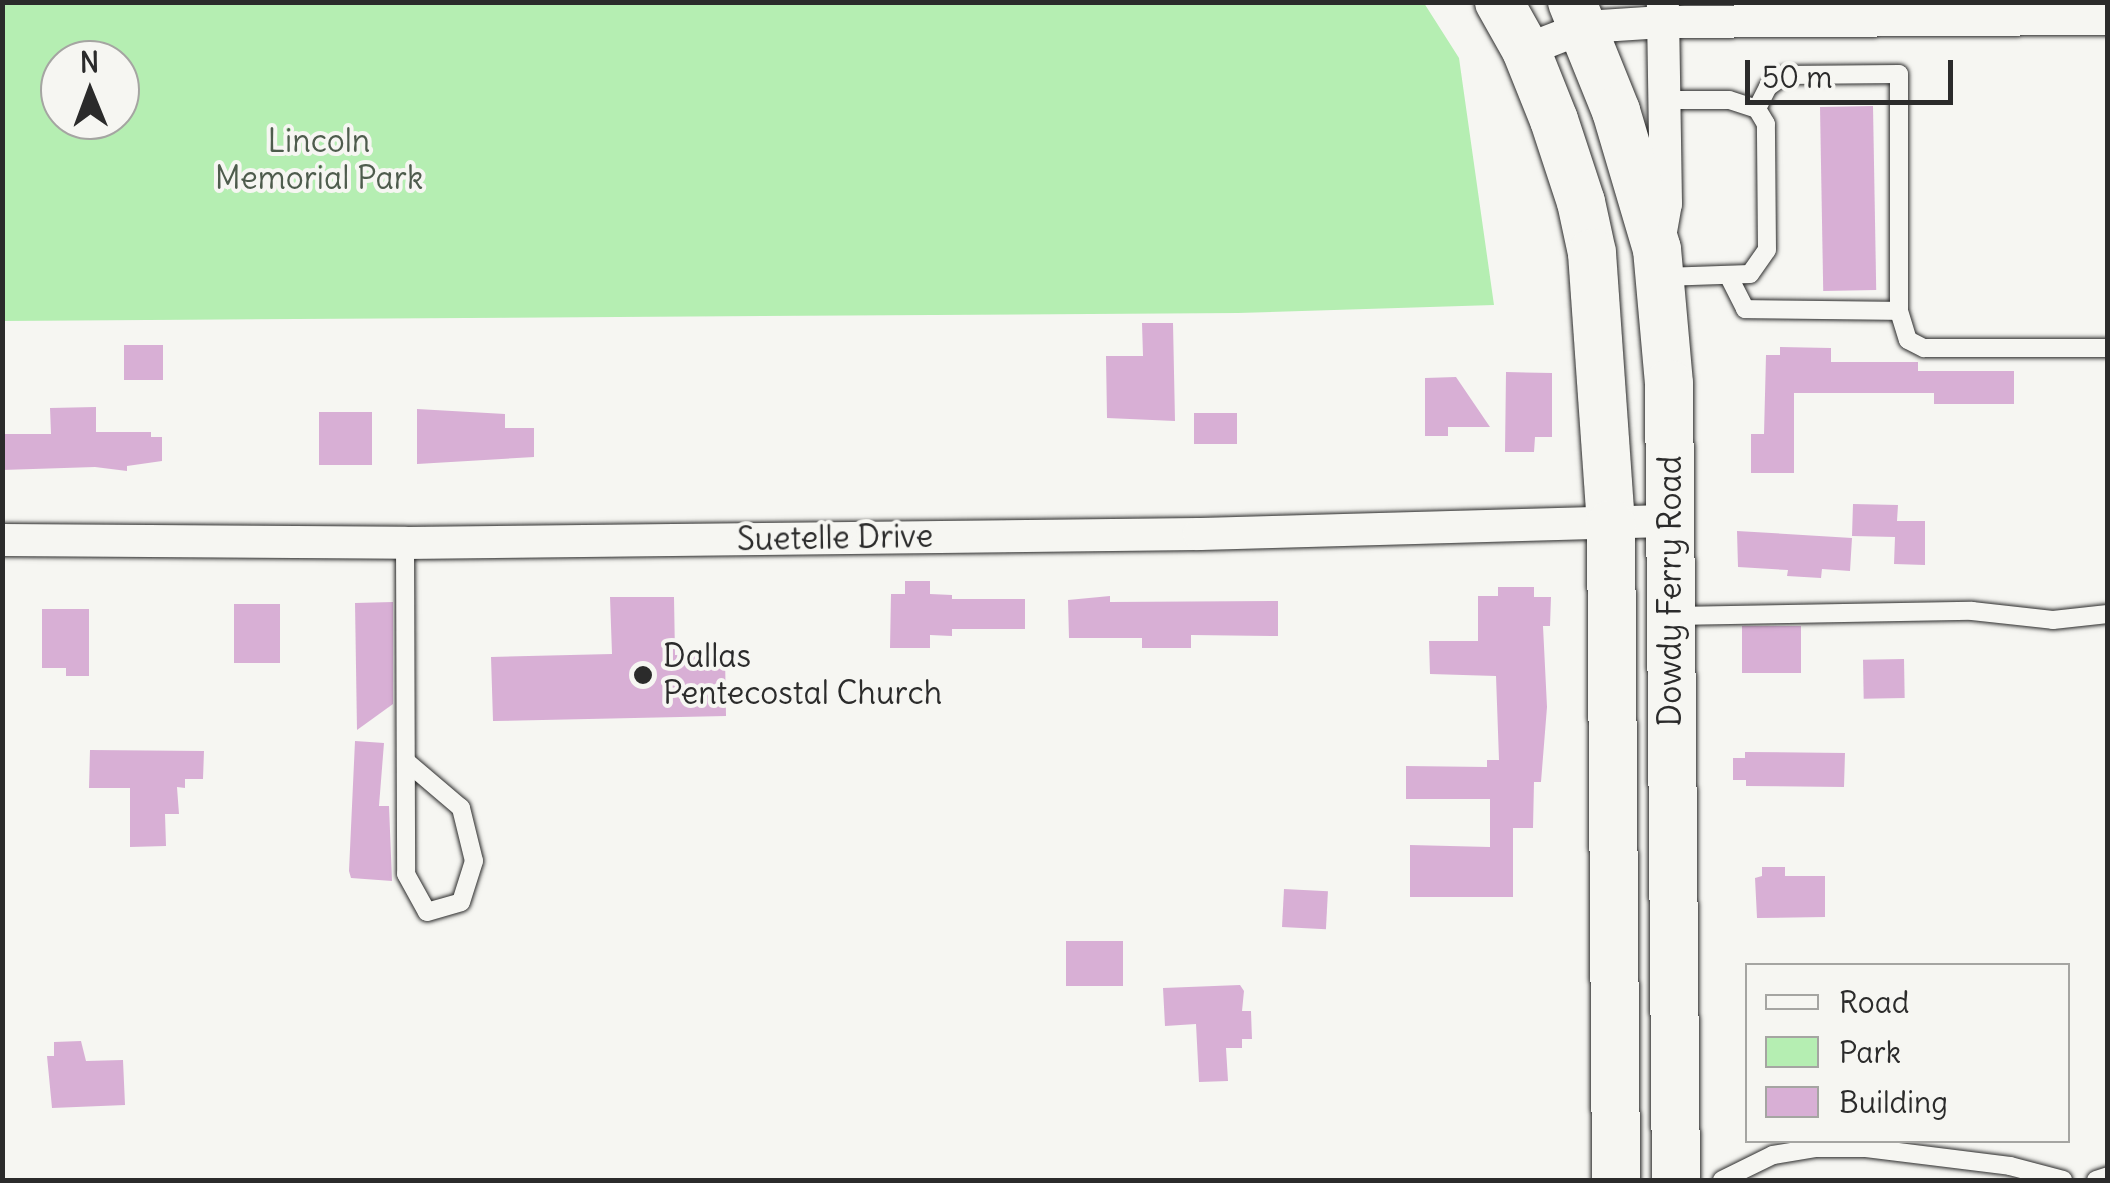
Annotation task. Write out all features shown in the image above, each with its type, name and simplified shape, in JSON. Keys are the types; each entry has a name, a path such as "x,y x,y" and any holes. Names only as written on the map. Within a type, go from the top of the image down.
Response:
{"main road":[{"name":"Dowdy Ferry Road","path":"1498,2 1526,50 1582,202 1592,253 1611,524 1616,1180"},
{"path":"1578,15 1658,263"},
{"name":"Dowdy Ferry Road","path":"1658,263 1669,384 1667,521 1676,1180"}],"street":[{"path":"1526,50 1578,15 1663,12 2108,20"},
{"name":"Dowdy Ferry Road","path":"1658,263 1666,204 1663,12"},
{"name":"Suetelle Drive","path":"2,540 405,543 1667,521"}],"lane":[{"path":"1757,109 1768,87 1785,75 1899,74 1899,311 1908,340 1924,348 2108,348"},
{"path":"1658,263 1729,277 1750,274 1768,250 1766,124 1757,109 1728,100 1664,100"},
{"path":"1729,277 1745,310 1899,311"},
{"path":"405,543 406,874 427,912 461,902 474,861 461,808 407,762"},
{"path":"1669,616 1972,611 2053,620 2108,614"},
{"path":"1722,1180 1773,1154 1816,1148 1866,1148 2010,1166 2063,1180"},
{"path":"2096,1180 2108,1176"}],"green space":[{"name":"Lincoln Memorial Park","path":"2,3 1424,3 1459,58 1494,305 1238,313 3,321"}],"building":[{"path":"1873,106 1876,290 1823,291 1820,107"},
{"path":"1142,323 1173,323 1175,421 1107,418 1106,356 1143,356"},
{"path":"124,345 163,345 163,380 124,380"},
{"path":"1780,347 1831,348 1831,362 1918,362 1918,371 2014,371 2014,404 1934,404 1934,393 1794,393 1794,473 1751,473 1751,434 1764,434 1766,355 1780,355"},
{"path":"1506,372 1552,373 1552,437 1535,437 1534,452 1505,452"},
{"path":"1456,377 1490,427 1448,427 1448,436 1425,436 1425,378"},
{"path":"96,407 96,432 151,432 151,437 162,437 162,461 127,466 127,471 95,467 2,470 2,434 51,434 50,408"},
{"path":"417,409 505,414 505,428 534,428 534,457 417,464"},
{"path":"319,412 372,412 372,465 319,465"},
{"path":"1194,413 1237,413 1237,444 1194,444"},
{"path":"1853,504 1898,505 1897,521 1925,521 1925,565 1894,564 1895,537 1852,536"},
{"path":"1737,531 1852,538 1850,571 1822,569 1821,578 1787,576 1788,570 1738,567"},
{"path":"905,581 930,581 930,594 952,595 952,599 1025,599 1025,629 952,629 952,636 930,635 930,648 890,648 891,594 905,594"},
{"path":"1498,587 1534,587 1534,597 1551,597 1550,626 1543,626 1547,707 1541,782 1534,782 1533,828 1513,828 1513,897 1410,897 1410,845 1490,847 1490,799 1406,799 1406,766 1487,767 1487,760 1499,760 1496,676 1430,674 1429,641 1478,641 1478,596 1498,596"},
{"path":"1110,596 1110,602 1278,601 1278,636 1191,635 1191,648 1142,648 1142,638 1069,638 1068,600"},
{"path":"610,597 674,597 675,655 725,654 726,716 493,721 491,657 612,654"},
{"path":"393,602 393,704 357,730 355,603"},
{"path":"234,604 280,604 280,663 234,663"},
{"path":"42,609 89,609 89,676 66,676 66,668 42,668"},
{"path":"1742,626 1801,626 1801,673 1742,673"},
{"path":"1904,659 1905,698 1864,699 1863,660"},
{"path":"355,741 384,743 379,806 389,806 392,881 351,878 349,871"},
{"path":"90,750 204,751 203,779 185,779 185,788 177,787 179,814 165,814 166,846 130,847 130,788 89,788"},
{"path":"1745,752 1845,753 1844,787 1746,786 1746,780 1733,780 1733,758 1745,758"},
{"path":"1762,867 1785,867 1785,876 1825,876 1825,917 1757,918 1755,878 1762,876"},
{"path":"1284,889 1328,891 1326,929 1282,927"},
{"path":"1066,941 1123,941 1123,986 1066,986"},
{"path":"1240,985 1244,991 1242,1011 1251,1011 1252,1039 1242,1039 1242,1048 1226,1048 1228,1081 1199,1082 1196,1024 1165,1026 1163,988"},
{"path":"81,1041 86,1061 123,1060 125,1105 52,1108 47,1056 54,1056 54,1042"}],"place":[{"name":"Dallas Pentecostal Church","path":"643,675"}]}
